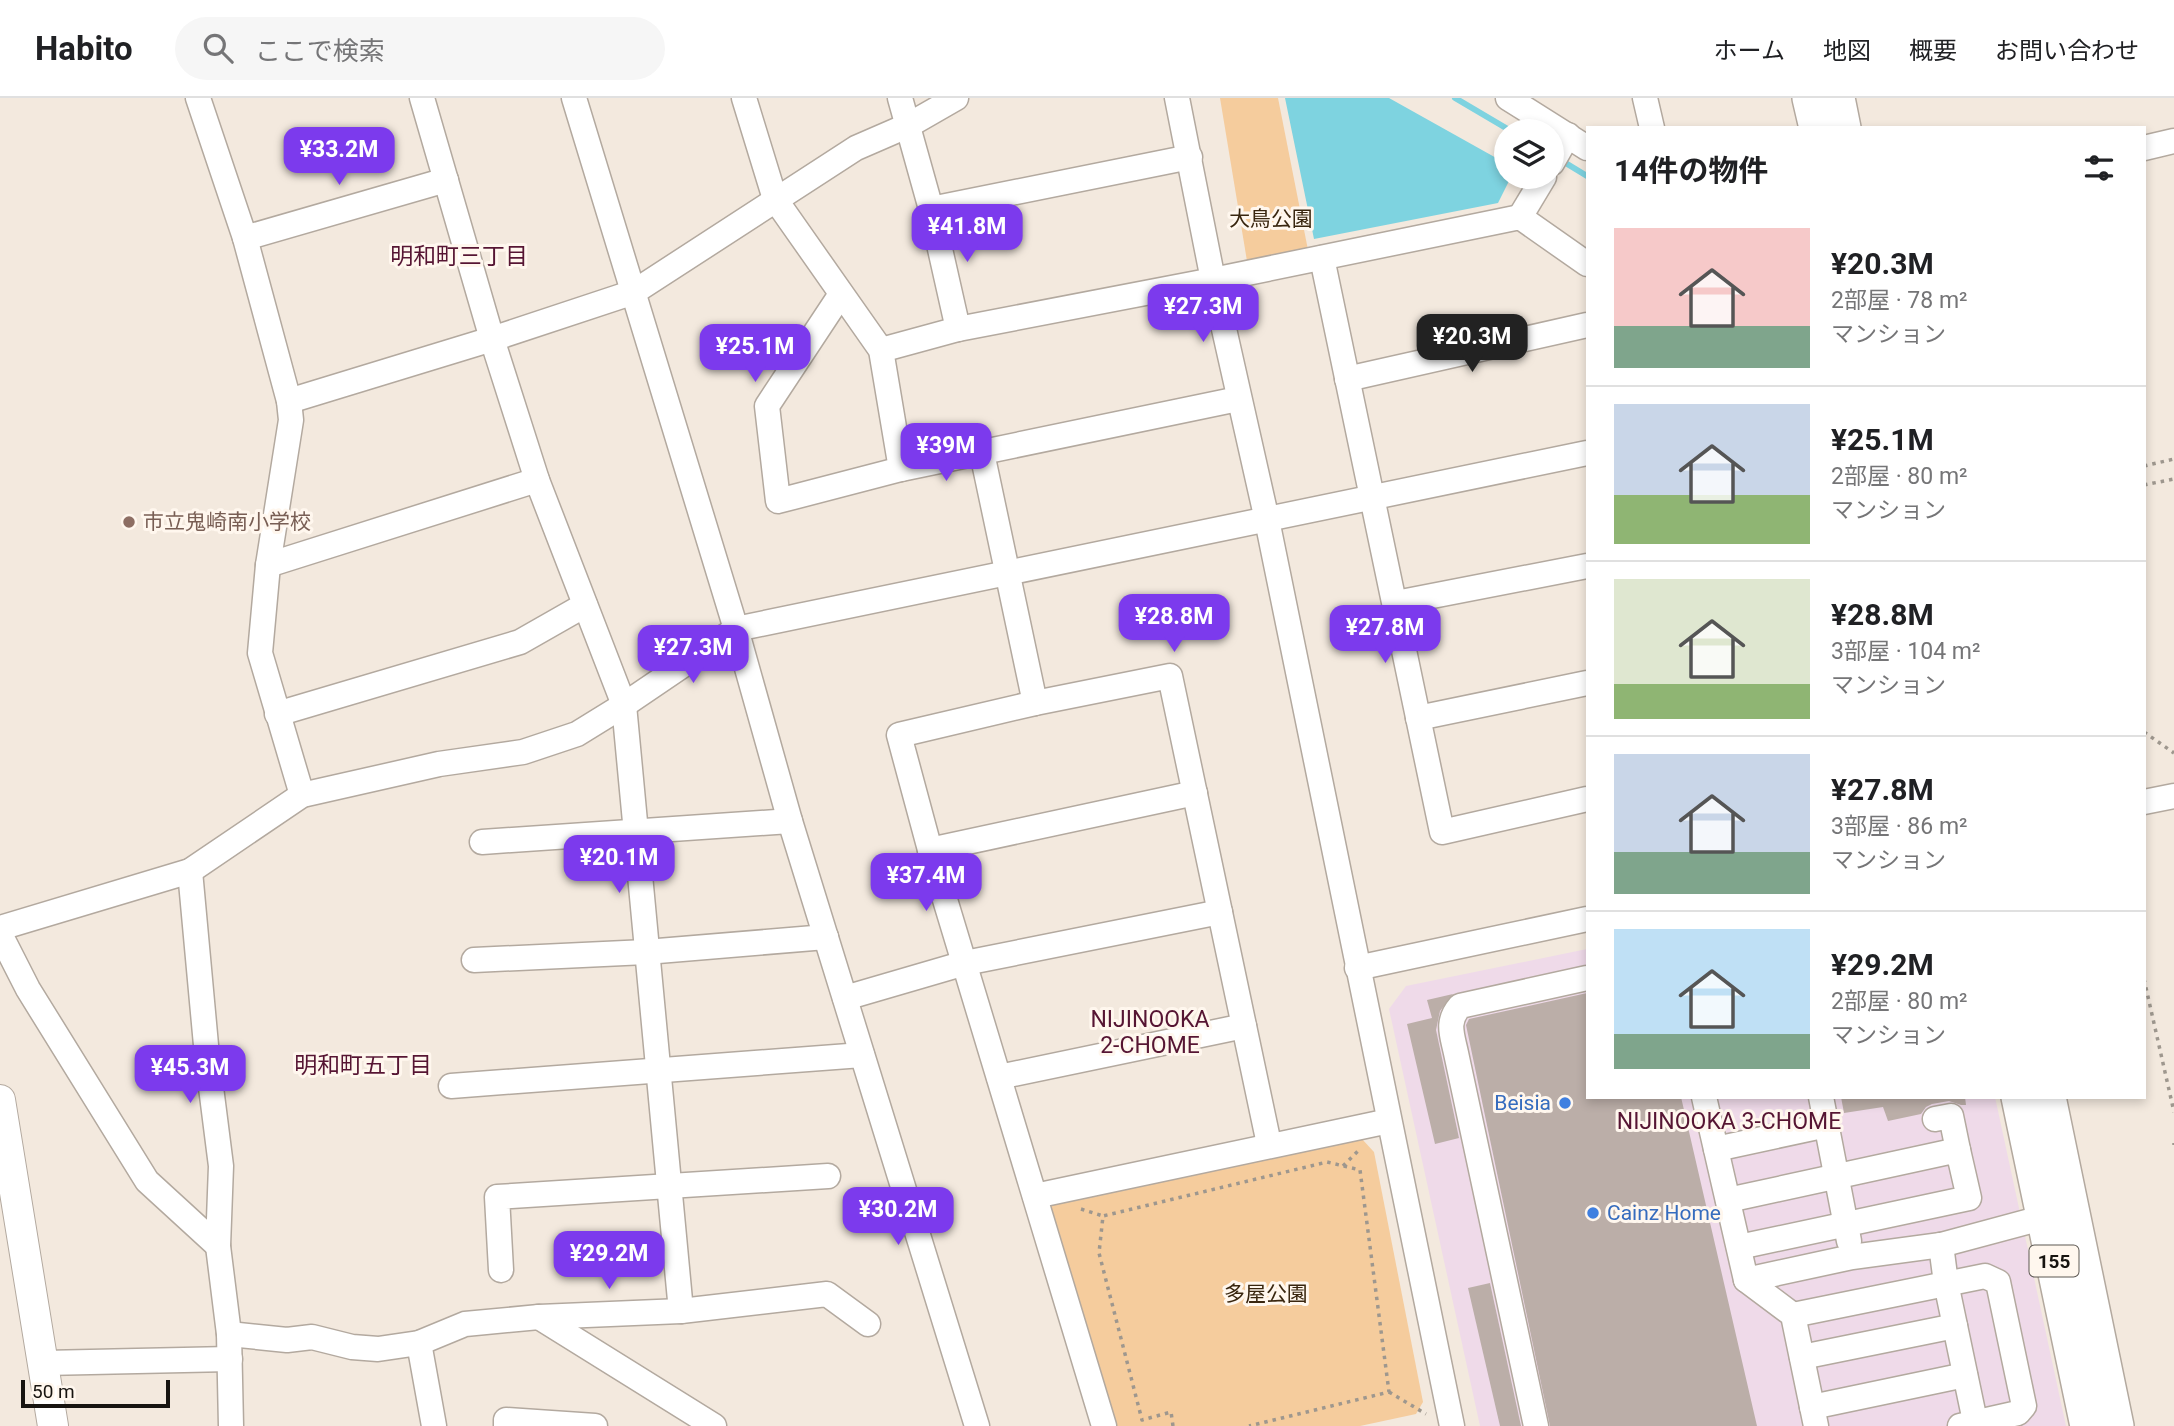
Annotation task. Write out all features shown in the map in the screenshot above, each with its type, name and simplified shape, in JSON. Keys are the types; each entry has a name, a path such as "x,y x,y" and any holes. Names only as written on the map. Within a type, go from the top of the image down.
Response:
{"highway":[{"path":"1810,98 1816,126"},
{"path":"1837,98 1843,126"},
{"name":"155","path":"2019,1099 2088,1426"},
{"name":"155","path":"2048,1099 2116,1426"}],"main road":[{"path":"0,1100 4,1146 53,1426"}],"street":[{"path":"198,98 245,238 289,401 291,421 268,565 260,653 302,795"},
{"path":"422,98 492,339 537,480 624,705 681,1311"},
{"path":"574,98 736,629 790,821 977,1426"},
{"path":"744,98 775,200 881,350 901,469"},
{"path":"900,98 932,209 958,329"},
{"path":"289,401 634,292 856,148 909,125 956,98"},
{"path":"1177,98 1238,399 1267,520 1389,1121 1443,1423"},
{"path":"1508,98 1578,141 1564,153"},
{"path":"1645,98 1652,126"},
{"path":"2146,148 2174,141"},
{"path":"932,209 1190,157"},
{"path":"245,238 446,180"},
{"path":"1520,217 1537,189"},
{"path":"881,350 958,329 1520,217 1586,263"},
{"path":"1322,258 1443,832 1586,799"},
{"path":"841,294 767,406 778,501 901,469 1238,399"},
{"path":"1347,379 1586,325"},
{"path":"982,453 1035,703"},
{"path":"0,928 190,871 302,795 439,764 523,752 577,734 736,629 1586,453"},
{"path":"268,565 537,480"},
{"path":"1396,603 1586,566"},
{"path":"276,714 520,642 585,605"},
{"path":"1104,1426 930,850 899,735 1035,703 1170,676 1269,1144"},
{"path":"1419,718 1586,683"},
{"path":"930,850 1195,793"},
{"path":"2146,802 2174,796"},
{"path":"482,842 790,821"},
{"path":"190,871 207,1056 221,1166 218,1246 230,1346 231,1426"},
{"path":"845,998 965,963 1220,912"},
{"path":"1357,968 1586,919"},
{"path":"0,934 28,989 147,1181 218,1246"},
{"path":"474,960 646,952 826,937"},
{"path":"1536,1426 1456,1053 1451,1027 1452,1015 1460,1006 1586,978"},
{"path":"999,1077 1244,1026"},
{"path":"451,1086 862,1055"},
{"path":"1712,1099 1716,1149 1746,1280 1793,1315 1814,1417 1965,1375"},
{"path":"1821,1099 1852,1257"},
{"path":"1739,1247 1969,1198 1951,1116 1935,1119"},
{"path":"1035,1196 1269,1144 1389,1121"},
{"path":"1716,1149 1826,1125"},
{"path":"1728,1200 1958,1150"},
{"path":"501,1270 497,1197 828,1176"},
{"path":"1746,1280 1852,1257 1941,1245 2045,1217"},
{"path":"1793,1315 1946,1283 1985,1276 1998,1282 2024,1406 2018,1413 1970,1425 1965,1375 1946,1283 1941,1245"},
{"path":"44,1363 312,1338 352,1347 378,1349 419,1343 465,1324 539,1317 681,1311 827,1294 868,1324"},
{"path":"539,1317 714,1426"},
{"path":"1801,1357 1955,1326"},
{"path":"419,1343 434,1426"},
{"path":"506,1426 506,1420 595,1426"}],"path":[{"path":"2146,466 2174,459"},
{"path":"2146,485 2174,479"},
{"path":"2146,733 2174,753"},
{"path":"2146,988 2174,1112"},
{"path":"1174,1426 1171,1412 1142,1420 1099,1253 1103,1216 1327,1162 1360,1170 1389,1392"},
{"path":"1249,1426 1389,1392 1443,1423"}],"shaded area":[{"path":"1586,949 1586,1099 1995,1099 2066,1426 1480,1426 1389,1009 1406,986"}],"green space":[{"name":"大鳥公園","path":"1220,98 1278,98 1309,255 1248,267"},
{"name":"多屋公園","path":"1362,1139 1374,1152 1423,1402 1416,1414 1360,1426 1114,1426 1048,1211 1054,1202"}],"water":[{"path":"1285,98 1389,98 1494,157 1494,189 1505,189 1498,203 1314,239"}],"building":[{"name":"Cainz Home","path":"1586,993 1586,1099 1681,1099 1757,1426 1550,1426 1466,1025 1469,1019"},
{"path":"1453,994 1440,1011 1436,1030 1459,1138 1435,1144 1407,1024 1432,1018 1427,1000"},
{"path":"1841,1099 1965,1099 1966,1105 1949,1101 1932,1104 1921,1114 1888,1121 1883,1107 1844,1113"},
{"path":"1490,1283 1521,1426 1500,1426 1468,1288"}],"waterway":[{"path":"1455,98 1494,121"},
{"path":"1564,162 1586,175"}],"place":[{"name":"市立鬼崎南小学校","path":"129,522"},
{"name":"Beisia","path":"1565,1103"},
{"name":"Cainz Home","path":"1593,1213"}],"district":[{"name":"明和町三丁目","path":"459,256"},
{"name":"NIJINOOKA 2-CHOME","path":"1150,1032"},
{"name":"明和町五丁目","path":"363,1065"},
{"name":"NIJINOOKA 3-CHOME","path":"1729,1121"}]}
